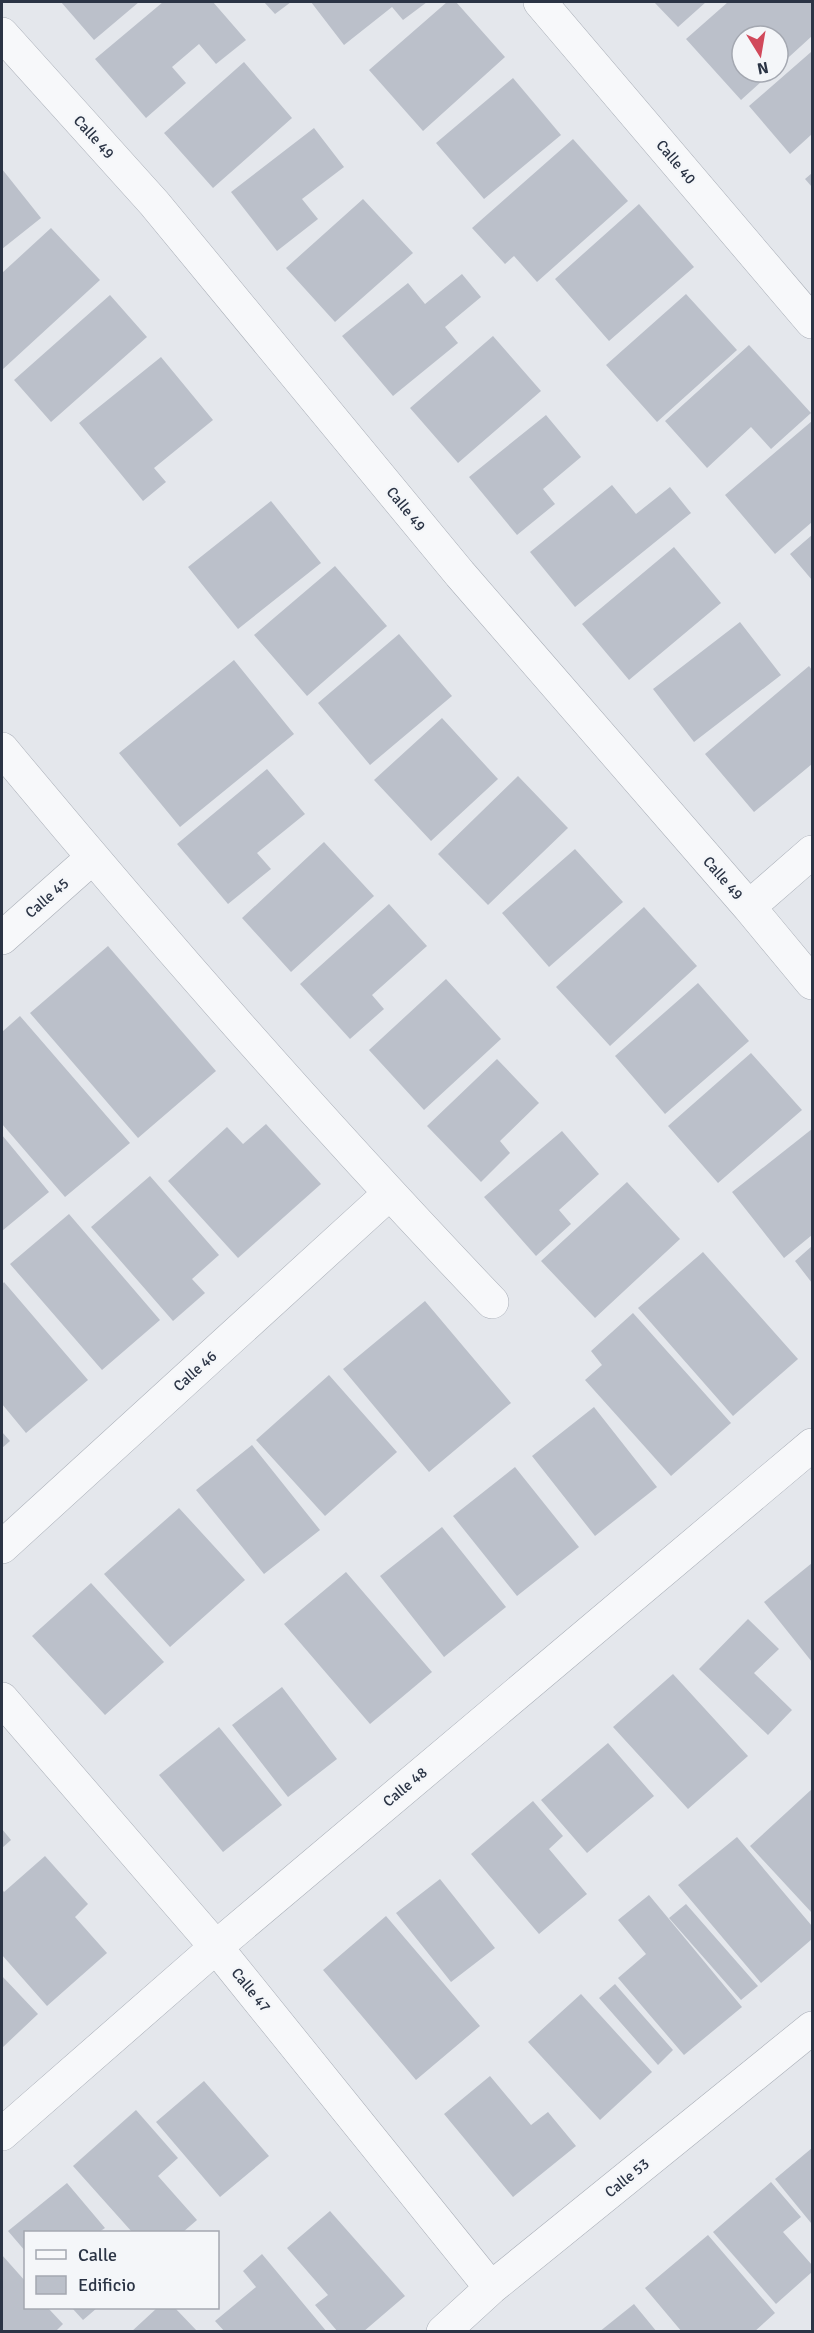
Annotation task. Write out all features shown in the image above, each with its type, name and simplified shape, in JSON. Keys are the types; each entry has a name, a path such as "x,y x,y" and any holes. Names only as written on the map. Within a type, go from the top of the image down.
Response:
{"street":[{"name":"Calle 40","path":"540,2 813,322"},
{"name":"Calle 49","path":"2,34 154,203 460,574 813,983"},
{"path":"2,749 92,858 389,1194 492,1302"},
{"path":"749,908 813,852"},
{"name":"Calle 45","path":"2,938 92,858"},
{"name":"Calle 46","path":"2,1547 389,1194"},
{"name":"Calle 48","path":"2,2134 216,1947 813,1445"},
{"name":"Calle 47","path":"2,1699 216,1947 491,2288"},
{"name":"Calle 53","path":"443,2331 491,2288 813,2028"}],"building":[{"path":"61,2 139,2 94,40"},
{"path":"163,2 213,2 246,40 216,64 199,44 172,67 186,83 146,118 95,59"},
{"path":"264,2 291,2 275,14"},
{"path":"311,2 427,2 403,20 392,7 344,45"},
{"path":"447,2 456,2 505,57 423,131 369,70"},
{"path":"654,2 706,2 678,27"},
{"path":"728,2 812,2 812,36 790,56 790,24 730,24 730,84 759,84 741,100 686,39"},
{"path":"811,52 812,134 790,154 749,106 774,84 790,84 790,70"},
{"path":"244,62 292,118 213,188 164,133"},
{"path":"513,78 561,135 484,199 436,143"},
{"path":"314,128 344,167 302,199 318,219 277,251 231,192"},
{"path":"573,139 628,201 537,282 514,256 505,264 472,228"},
{"path":"2,169 41,218 2,249"},
{"path":"812,173 812,187 805,179"},
{"path":"363,199 413,253 335,322 286,268"},
{"path":"639,204 694,267 609,341 555,279"},
{"path":"51,228 100,280 2,370 2,273"},
{"path":"462,274 481,297 445,327 458,343 393,396 342,336 408,283 425,304"},
{"path":"686,294 737,350 657,422 606,365"},
{"path":"110,295 147,337 51,422 14,380"},
{"path":"493,336 541,391 458,463 410,408"},
{"path":"749,345 811,413 771,449 751,427 707,468 665,421"},
{"path":"161,357 213,420 154,468 166,482 143,501 79,423"},
{"path":"546,415 581,457 543,489 555,504 517,535 469,477"},
{"path":"812,421 812,522 775,554 725,495"},
{"path":"612,485 636,514 670,487 691,513 575,607 530,552"},
{"path":"271,501 321,563 238,629 188,567"},
{"path":"812,535 812,580 790,554"},
{"path":"674,547 721,603 629,680 582,624"},
{"path":"335,566 387,626 307,696 254,635"},
{"path":"740,622 781,675 694,742 653,689"},
{"path":"399,634 452,696 370,765 318,703"},
{"path":"234,660 294,734 180,827 119,753"},
{"path":"809,666 812,670 812,764 754,812 705,754"},
{"path":"442,718 498,779 431,841 374,780"},
{"path":"267,769 305,814 257,853 271,869 228,904 177,844"},
{"path":"518,776 568,828 488,905 438,854"},
{"path":"324,842 374,896 291,972 242,918"},
{"path":"575,849 623,902 549,967 502,913"},
{"path":"389,904 427,946 372,995 384,1009 350,1039 300,984"},
{"path":"644,907 697,966 610,1046 556,987"},
{"path":"108,946 216,1071 138,1138 30,1013"},
{"path":"446,979 501,1039 424,1110 369,1050"},
{"path":"698,983 749,1041 665,1114 615,1056"},
{"path":"20,1016 130,1143 65,1197 2,1124 2,1032"},
{"path":"751,1053 802,1110 718,1183 668,1126"},
{"path":"497,1059 539,1103 500,1141 510,1153 481,1182 427,1126"},
{"path":"266,1124 321,1184 238,1258 168,1181 227,1127 243,1144"},
{"path":"812,1129 812,1235 784,1258 732,1192"},
{"path":"562,1131 599,1174 559,1210 571,1224 536,1256 484,1197"},
{"path":"2,1135 49,1192 2,1231"},
{"path":"150,1176 219,1255 192,1279 205,1293 173,1321 91,1227"},
{"path":"627,1182 680,1239 595,1318 541,1261"},
{"path":"69,1214 160,1320 102,1370 10,1264"},
{"path":"812,1246 812,1283 795,1261"},
{"path":"703,1252 798,1359 733,1416 638,1308"},
{"path":"4,1282 88,1380 26,1433 2,1404 2,1285"},
{"path":"425,1301 511,1403 429,1472 343,1369"},
{"path":"633,1313 731,1423 671,1476 585,1380 602,1365 591,1351"},
{"path":"329,1375 397,1452 325,1516 256,1440"},
{"path":"594,1407 657,1487 595,1536 532,1456"},
{"path":"2,1432 10,1441 2,1448"},
{"path":"252,1445 320,1530 264,1574 196,1490"},
{"path":"515,1467 579,1547 517,1596 453,1516"},
{"path":"179,1508 245,1580 170,1647 104,1574"},
{"path":"442,1527 506,1607 444,1657 380,1576"},
{"path":"812,1563 812,1662 764,1602"},
{"path":"346,1572 432,1672 370,1724 284,1624"},
{"path":"91,1583 164,1662 105,1715 32,1636"},
{"path":"748,1619 779,1649 754,1673 792,1710 768,1735 699,1669"},
{"path":"673,1674 748,1756 688,1809 613,1727"},
{"path":"282,1687 337,1759 288,1797 232,1725"},
{"path":"219,1727 282,1805 223,1852 159,1775"},
{"path":"608,1743 654,1796 587,1853 541,1800"},
{"path":"812,1789 812,1913 750,1846"},
{"path":"533,1801 563,1836 549,1849 587,1894 539,1934 471,1854"},
{"path":"2,1829 11,1840 2,1848"},
{"path":"737,1837 812,1926 812,1939 761,1983 678,1885"},
{"path":"45,1856 88,1904 75,1917 107,1953 47,2006 2,1955 2,1889 4,1892"},
{"path":"440,1879 495,1948 451,1982 396,1913"},
{"path":"649,1895 742,2007 684,2055 618,1978 646,1954 618,1920"},
{"path":"686,1904 758,1986 741,2000 669,1918"},
{"path":"386,1916 480,2026 416,2080 323,1970"},
{"path":"2,1976 38,2014 2,2048"},
{"path":"615,1984 673,2050 658,2065 599,1998"},
{"path":"581,1994 652,2072 600,2120 528,2042"},
{"path":"490,2076 531,2125 548,2112 576,2146 513,2197 444,2114"},
{"path":"204,2081 269,2156 220,2197 156,2122"},
{"path":"136,2110 178,2158 158,2176 197,2220 184,2231 131,2231 73,2166"},
{"path":"812,2148 812,2222 811,2223 775,2179"},
{"path":"771,2182 801,2217 783,2232 812,2265 812,2272 776,2304 713,2232"},
{"path":"67,2183 105,2228 100,2231 24,2231 24,2250 8,2231"},
{"path":"330,2211 405,2296 363,2332 338,2332 315,2305 328,2295 287,2248"},
{"path":"708,2235 775,2313 754,2332 682,2332 645,2288"},
{"path":"262,2254 327,2332 225,2332 215,2321 256,2287 243,2271"},
{"path":"2,2255 24,2280 24,2309 49,2309 63,2324 55,2332 2,2332"},
{"path":"634,2304 657,2332 599,2332"},
{"path":"73,2309 96,2309 83,2320"},
{"path":"156,2309 176,2309 198,2332 131,2332"}]}
